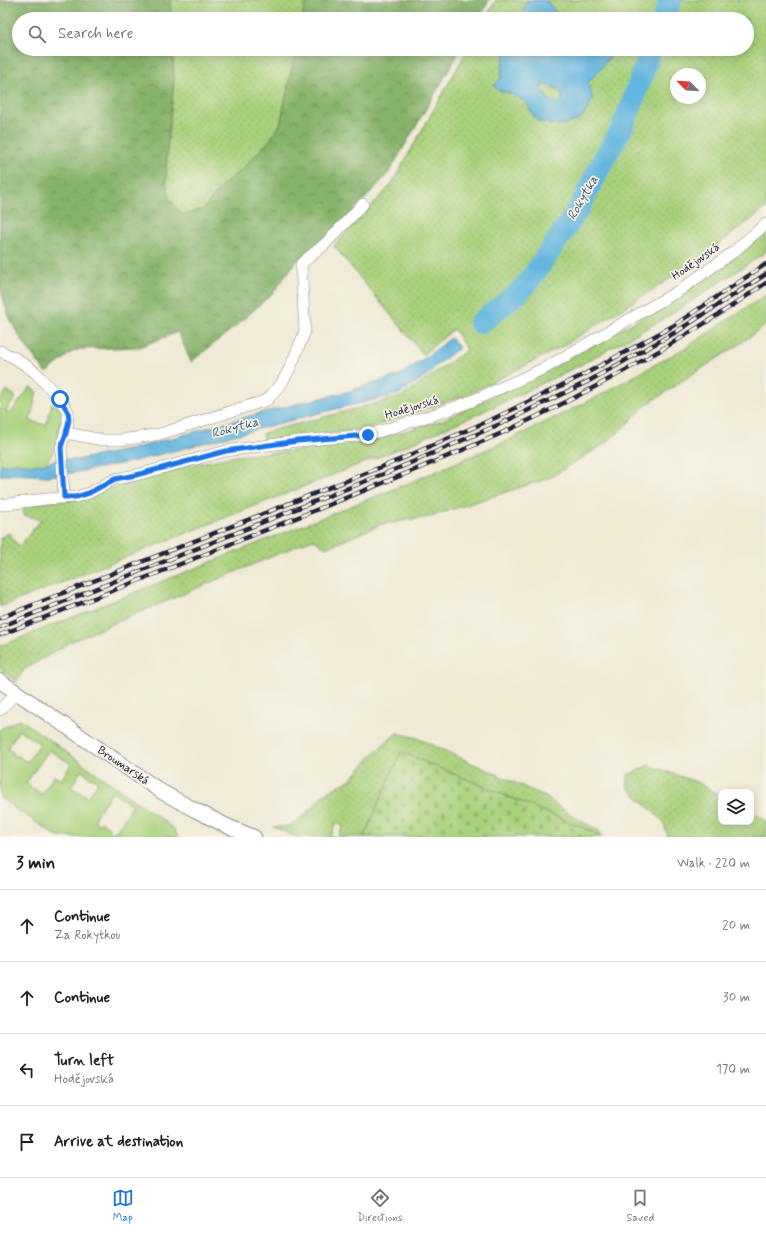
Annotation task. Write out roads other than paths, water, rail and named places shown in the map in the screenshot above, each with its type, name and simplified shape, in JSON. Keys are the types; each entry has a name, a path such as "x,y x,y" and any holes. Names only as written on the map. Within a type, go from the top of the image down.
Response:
{"street":[{"path":"66,433 103,440 120,440 160,434 267,400 280,386 291,366 305,331 301,264 325,244 363,204"},
{"name":"Hodějovská","path":"0,505 64,497 76,497 89,493 115,479 136,475 226,451 298,441 368,435 454,408 545,368 680,290 732,253 766,224"},
{"path":"0,351 15,358 35,372 60,399 68,412 68,424 63,441 62,456 64,497"},
{"name":"Broumarská","path":"0,681 162,792 195,810 228,832 254,837"},
{"path":"0,710 16,693"}],"water":[{"path":"528,0 546,0 555,12 523,12 525,4"},
{"path":"504,56 610,56 587,84 593,99 585,113 580,118 569,123 556,125 537,121 525,101 506,92 497,90 494,85 501,78","holes":["546,85 554,87 561,92 562,100 558,104 549,100 540,86"]},
{"path":"451,338 459,348 434,367 431,372 399,394 323,412 131,462 48,476 17,474 0,475 0,464 45,464 54,460 76,460 133,449 268,411 346,392 400,375"}],"waterway":[{"name":"Rokytka","path":"666,12 671,0"},
{"name":"Rokytka","path":"480,323 518,293 532,277 580,207 606,155 621,130 649,56"}],"railway":[{"path":"0,618 399,460 495,418 583,375 673,326 766,264"},
{"path":"0,627 401,467 500,424 587,382 676,332 766,274"},
{"path":"0,635 316,510 504,432 572,399 638,363 671,344 766,283"}]}
